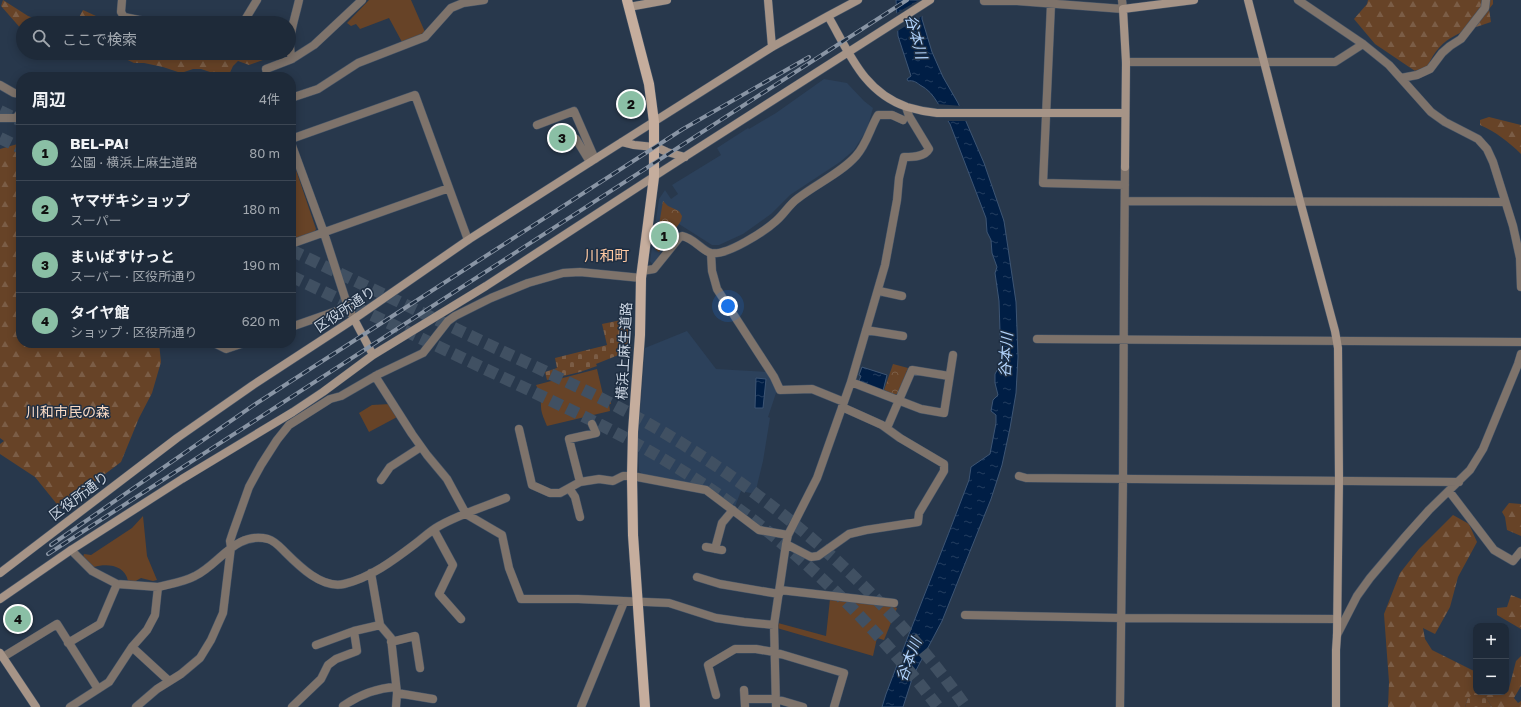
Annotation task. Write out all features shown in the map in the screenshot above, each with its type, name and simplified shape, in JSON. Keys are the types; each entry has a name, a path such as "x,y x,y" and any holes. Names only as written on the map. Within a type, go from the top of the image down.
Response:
{"main road":[{"name":"横浜上麻生道路","path":"628,4 649,84 654,122 654,177 642,275 632,476 633,535 645,707"}],"street":[{"path":"122,0 121,12 123,16"},
{"path":"247,16 257,0"},
{"path":"295,16 299,0"},
{"path":"296,56 314,44 362,0"},
{"path":"296,96 318,89 358,63 426,37 451,8 463,3 484,0"},
{"path":"628,4 667,0"},
{"path":"768,0 772,48"},
{"name":"区役所通り","path":"0,573 177,438 468,240 592,160 772,48 858,0"},
{"path":"0,599 71,550 323,392 373,355 486,286 848,51 930,0"},
{"path":"1120,707 1126,62 1122,0"},
{"path":"984,1 1017,1 1123,9 1194,0"},
{"path":"1248,0 1338,348 1339,480 1336,707"},
{"path":"1298,0 1363,44 1389,65 1431,112 1445,122 1478,139 1487,149 1493,162 1504,202 1513,226 1520,258 1521,287"},
{"path":"1402,78 1417,75 1430,69 1442,53 1461,39 1485,8 1486,0"},
{"path":"1051,4 1042,183 1125,185"},
{"path":"828,16 861,74 875,89 893,101 908,107 937,113 1125,113"},
{"path":"1126,62 1335,62 1363,44"},
{"path":"267,72 266,69 289,60"},
{"path":"0,85 16,93"},
{"path":"296,137 416,95 468,240"},
{"path":"776,703 774,625 788,535 817,478 851,382 886,265 897,200 899,178 904,157 924,154 927,153 929,149 909,116 908,107"},
{"path":"537,125 574,111 592,160"},
{"path":"136,707 200,658 219,624 223,613 231,547 230,541 233,532 249,487 277,440 289,425 330,399 342,396 375,376 423,353 448,321 491,298 528,283 563,273 580,272 642,275 654,268 682,236 690,239 711,253 722,252 747,242 776,221 795,200 850,162 861,151 880,114 903,120"},
{"path":"0,118 16,118"},
{"path":"576,139 592,160"},
{"path":"622,142 654,147 685,157"},
{"path":"296,157 324,233 348,307 373,355"},
{"path":"296,242 449,188"},
{"path":"1125,201 1504,202"},
{"path":"711,253 712,271 717,288 774,377 780,390 812,389 887,428 900,438 944,464 944,471 919,513 918,522 849,534 818,556 811,557 786,544"},
{"path":"486,286 491,298"},
{"path":"878,291 902,296"},
{"path":"296,325 348,307"},
{"path":"866,330 903,336"},
{"path":"1037,339 1521,342"},
{"path":"1337,635 1357,596 1370,578 1409,532 1470,470 1482,449 1521,354"},
{"path":"851,382 921,409 944,413 953,355"},
{"path":"887,428 912,370 949,376"},
{"path":"375,376 421,447 447,479 466,514 502,535 509,568 521,598 670,603 716,618 774,625"},
{"path":"323,392 330,399"},
{"path":"580,482 569,439 596,434 592,424"},
{"path":"519,429 532,485 554,493 560,492 580,482 599,479 612,481 623,476 632,476 706,490 759,530 788,535"},
{"path":"381,480 390,467 421,447"},
{"path":"1019,476 1026,478 1459,482"},
{"path":"569,488 575,497 580,517"},
{"path":"1449,491 1494,550 1513,562 1521,551"},
{"path":"71,550 92,571 117,584 158,587 196,576 231,547 245,540 257,538 269,539 276,543 305,570 320,580 330,584 342,584 371,573 394,560 434,530 450,521 506,498"},
{"path":"706,548 718,550 722,523 732,510"},
{"path":"434,530 453,565 439,594 461,619"},
{"path":"371,573 380,625 390,638 391,642 397,690 396,707"},
{"path":"697,578 720,584 780,592 894,603"},
{"path":"68,643 100,624 117,584"},
{"path":"70,707 109,682 132,647 147,630 155,615 158,587"},
{"path":"581,707 624,602"},
{"path":"964,615 1121,618 1337,619"},
{"path":"36,707 1,655 57,624 98,689"},
{"path":"316,646 354,631 380,625"},
{"path":"292,707 321,679 328,665 336,659 357,650 354,631"},
{"path":"391,642 415,636 420,668"},
{"path":"132,647 169,681"},
{"path":"716,695 708,665 735,649 756,649 774,652 844,673 834,707"},
{"path":"343,706 356,697 382,688 434,699"},
{"path":"744,690 745,702 776,703 803,707"}],"shaded area":[{"path":"824,79 847,83 873,108 867,129 854,150 840,162 790,195 771,214 743,234 719,245 712,245 679,224 653,265 650,261 659,199 665,190 671,199 678,194 672,185 721,155 717,148 748,128 749,129 776,113"},
{"path":"687,331 716,369 768,372 777,390 768,417 770,418 763,461 755,494 741,491 734,509 707,488 645,477 639,471 638,441 645,348"}],"green space":[{"path":"3,0 28,16 16,16 16,23 1,6"},
{"path":"369,0 411,0 425,32 402,42 389,18 360,29 356,24 351,26 347,23"},
{"path":"1368,0 1493,0 1493,4 1489,9 1491,22 1462,32 1446,41 1439,47 1428,66 1415,71 1375,44 1354,19 1367,4"},
{"path":"83,10 96,16 80,16"},
{"path":"128,60 263,60 249,65 238,61 233,66 230,72 210,72 201,69 193,69 178,72 144,63 134,63"},
{"path":"1489,117 1521,125 1521,154 1512,145 1480,125 1480,120"},
{"name":"川和市民の森","path":"16,144 16,348 160,348 161,362 152,393 139,418 121,462 60,508 35,477 0,454 0,444 4,441 0,438 0,149"},
{"path":"296,170 316,229 314,233 296,239"},
{"path":"663,201 668,206 679,211 682,216 681,221 659,252 655,249"},
{"path":"626,319 631,350 596,364 597,366 547,380 545,372 557,368 555,358 607,345 602,324"},
{"path":"893,364 908,368 898,394 894,395 884,390"},
{"path":"597,369 604,399 611,399 611,404 609,404 610,411 547,426 542,412 540,396 536,385"},
{"path":"390,404 399,416 369,432 359,413 372,405"},
{"path":"1509,503 1521,504 1521,536 1507,530 1505,517 1502,512"},
{"path":"1453,515 1469,524 1477,542 1458,577 1450,607 1435,634 1423,628 1425,639 1432,650 1473,670 1473,695 1509,695 1509,688 1516,661 1521,656 1521,686 1514,698 1518,703 1521,701 1521,707 1492,707 1485,696 1468,698 1465,707 1388,707 1389,682 1384,614 1400,573 1419,549"},
{"path":"143,516 147,556 157,580 153,581 141,578 134,582 128,581 126,576 119,568 110,565 94,567 83,557 84,554 91,555 132,528"},
{"path":"1511,595 1521,599 1521,629 1497,615 1497,608 1507,607"},
{"path":"830,599 890,605 897,608 884,640 877,638 873,656 777,628 778,623 826,636"},
{"path":"1473,694 1485,696 1492,707 1465,707 1468,698"}],"water":[{"name":"谷本川","path":"896,0 922,0 922,19 932,52 943,77 958,103 984,163 1004,221 1016,302 1018,357 1016,393 1010,428 1002,465 991,499 942,621 913,676 903,707 882,707 896,667 969,480 971,467 990,454 996,423 996,415 991,411 993,400 998,395 995,383 995,374 1001,363 999,301 995,273 997,267 992,253 991,240 987,232 986,218 950,124 930,92 916,82 908,81 907,79 911,76 898,36"},
{"path":"862,367 887,375 883,391 859,381 861,376 859,375"},
{"path":"756,378 766,379 763,408 755,408"}],"pier":[{"path":"919,0 924,0 924,15 896,32 895,14"},
{"path":"937,104 962,106 968,121 945,121"}],"tunnel":[{"path":"0,111 16,119"},
{"path":"0,138 16,146"},
{"path":"296,252 602,399 670,436 731,476 806,534 875,598 908,633 938,669 966,707"},
{"path":"296,278 593,421 637,444 718,494 753,520 820,577 882,640 938,707"}],"railway":[{"path":"48,554 907,0"},
{"path":"51,545 257,403 683,129 809,57"}],"place":[{"name":"ヤマザキショップ","path":"631,104"},
{"name":"まいばすけっと","path":"562,138"},
{"name":"BEL-PA!","path":"664,236"},
{"name":"タイヤ館","path":"18,619"}],"district":[{"name":"川和町","path":"607,256"}]}
